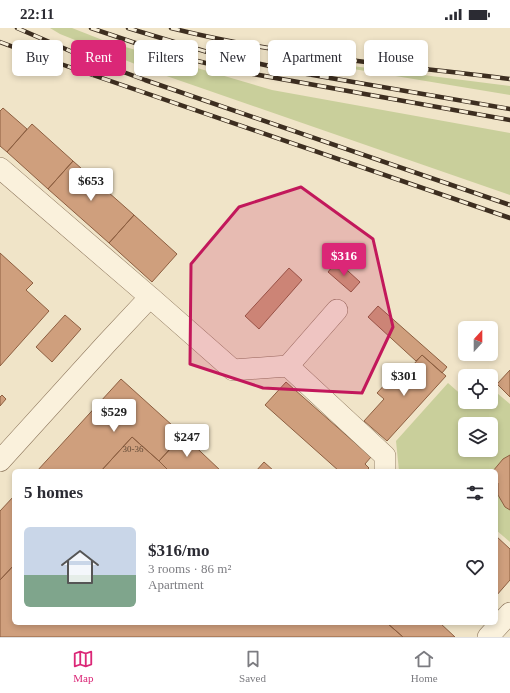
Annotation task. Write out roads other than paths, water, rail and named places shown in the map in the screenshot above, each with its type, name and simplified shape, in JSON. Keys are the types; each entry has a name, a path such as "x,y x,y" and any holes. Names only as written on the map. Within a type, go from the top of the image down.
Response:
{"lane":[{"path":"0,168 233,370 288,366 337,310"},
{"path":"0,461 106,344 150,298"},
{"path":"288,366 385,456 385,469"}],"railway":[{"path":"17,28 91,60 145,80 510,205"},
{"path":"91,28 165,53 242,72 510,120"},
{"path":"128,28 214,54 307,74 510,109"},
{"path":"171,28 213,38 297,53 510,79"},
{"path":"0,42 510,218"}]}
